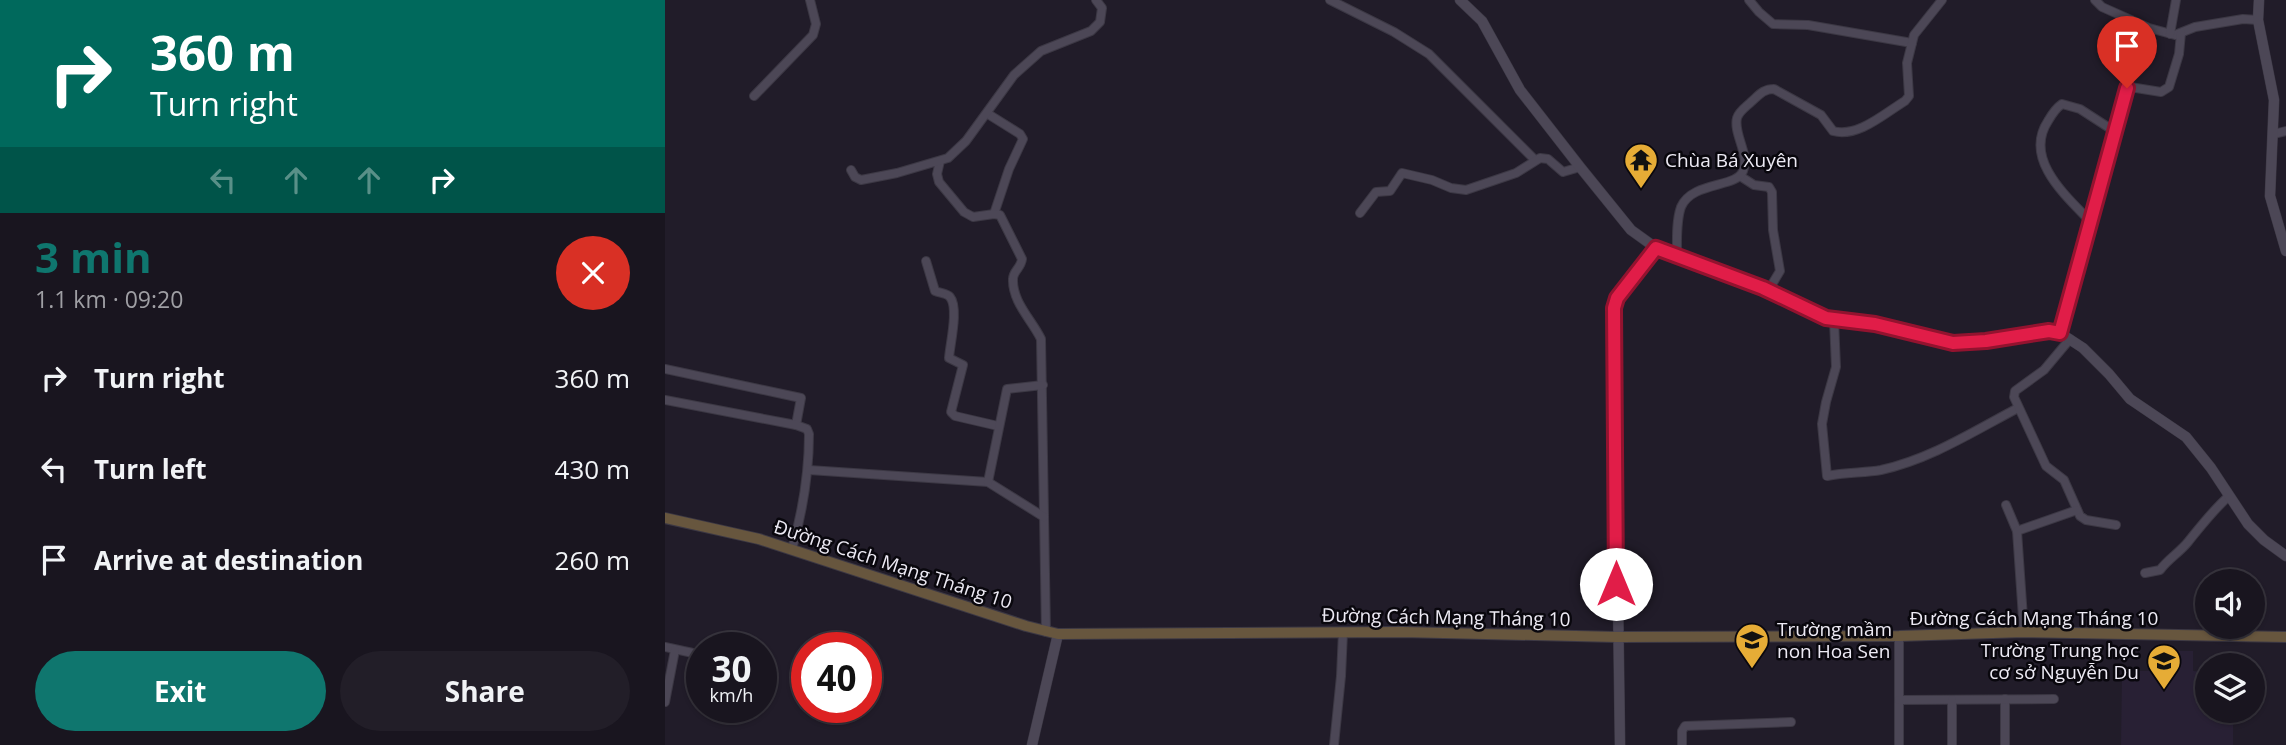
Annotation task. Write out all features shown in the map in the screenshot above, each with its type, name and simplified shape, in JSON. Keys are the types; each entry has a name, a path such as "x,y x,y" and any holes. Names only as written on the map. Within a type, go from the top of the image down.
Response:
{"main road":[{"name":"Đường Cách Mạng Tháng 10","path":"665,518 739,533 1052,633 1343,632 1617,637 1899,636 2024,632 2286,637"}],"street":[{"path":"754,96 813,34 816,24 810,0"},
{"path":"852,170 855,177 861,180 948,158 988,114 1014,75 1034,57 1041,51 1091,31 1100,22 1103,13 1096,0"},
{"path":"1329,0 1394,32 1429,54 1535,160"},
{"path":"1460,0 1482,21 1520,90 1580,167 1631,230 1656,248 1767,290 1796,306 1834,320 1875,324 1953,343 1986,341 2049,331 2060,333 2083,348 2130,399 2186,438 2253,530 2286,556"},
{"path":"1749,0 1763,17 1773,24 1808,25 1912,43"},
{"path":"1740,176 1745,163 1737,118 1768,89 1780,90 1821,115 1833,131 1847,133 1905,101 1909,96 1907,70 1912,43 1918,30 1942,0"},
{"path":"2095,0 2099,5 2149,28 2170,34 2220,22 2258,20"},
{"path":"2117,12 2119,0"},
{"path":"2170,34 2176,0"},
{"path":"2259,0 2258,20 2274,100 2270,196 2286,251"},
{"path":"2060,333 2127,88 2161,92 2169,87 2179,54 2181,33"},
{"path":"2091,222 2056,185 2040,150 2040,136 2062,104 2080,109 2114,131"},
{"path":"988,114 1020,134 1023,139 1009,169 994,214"},
{"path":"2274,134 2286,131"},
{"path":"1360,214 1376,192 1389,192 1401,174 1466,190 1516,173 1535,160 1544,158 1563,173 1580,167"},
{"path":"940,161 937,174 939,182 964,212 973,217 994,214 1001,218 1022,260 1021,267 1014,273 1013,281 1021,308 1041,340 1044,517 1052,633 1033,745"},
{"path":"1677,256 1683,204 1703,187 1740,176 1754,185 1769,187 1772,192 1773,230 1780,271 1767,290"},
{"path":"1620,745 1614,308 1617,298 1656,248"},
{"path":"926,261 935,291 951,298 954,325 949,358 963,365 951,412 955,416 998,426"},
{"path":"1834,320 1836,367 1822,424 1827,476 1849,471 1877,470 1941,450 2018,408"},
{"path":"2070,339 2044,370 2015,391 2014,397 2046,466 2064,481 2077,510 2086,520 2116,525"},
{"path":"665,369 801,398 796,425"},
{"path":"988,482 1007,389 1043,385"},
{"path":"665,400 796,425 809,431 809,470 803,509 792,549"},
{"path":"809,470 988,482 1044,517"},
{"path":"2145,573 2160,570 2229,496"},
{"path":"2006,505 2017,531 2024,632"},
{"path":"2017,531 2077,510"},
{"path":"1334,745 1343,632"},
{"path":"1899,636 1899,745"},
{"path":"665,648 686,652"},
{"path":"665,702 675,650"},
{"path":"2004,699 2005,745"},
{"path":"1899,700 2054,699"},
{"path":"1952,700 1952,745"},
{"path":"1682,745 1682,731 1685,726 1791,722"}],"shaded area":[{"name":"Trường Trung học cơ sở Nguyễn Du","path":"2171,651 2193,651 2195,723 2233,723 2233,745 2121,745 2122,671 2171,671"}],"place":[{"name":"Chùa Bá Xuyên","path":"1641,190"},
{"name":"Trường mầm non Hoa Sen","path":"1752,670"},
{"name":"Trường Trung học cơ sở Nguyễn Du","path":"2164,691"}],"route":[{"path":"1616,584 1614,308 1617,298 1656,248 1763,288 1826,318 1875,324 1931,339 1967,344 2049,331 2060,333 2127,88"}]}
